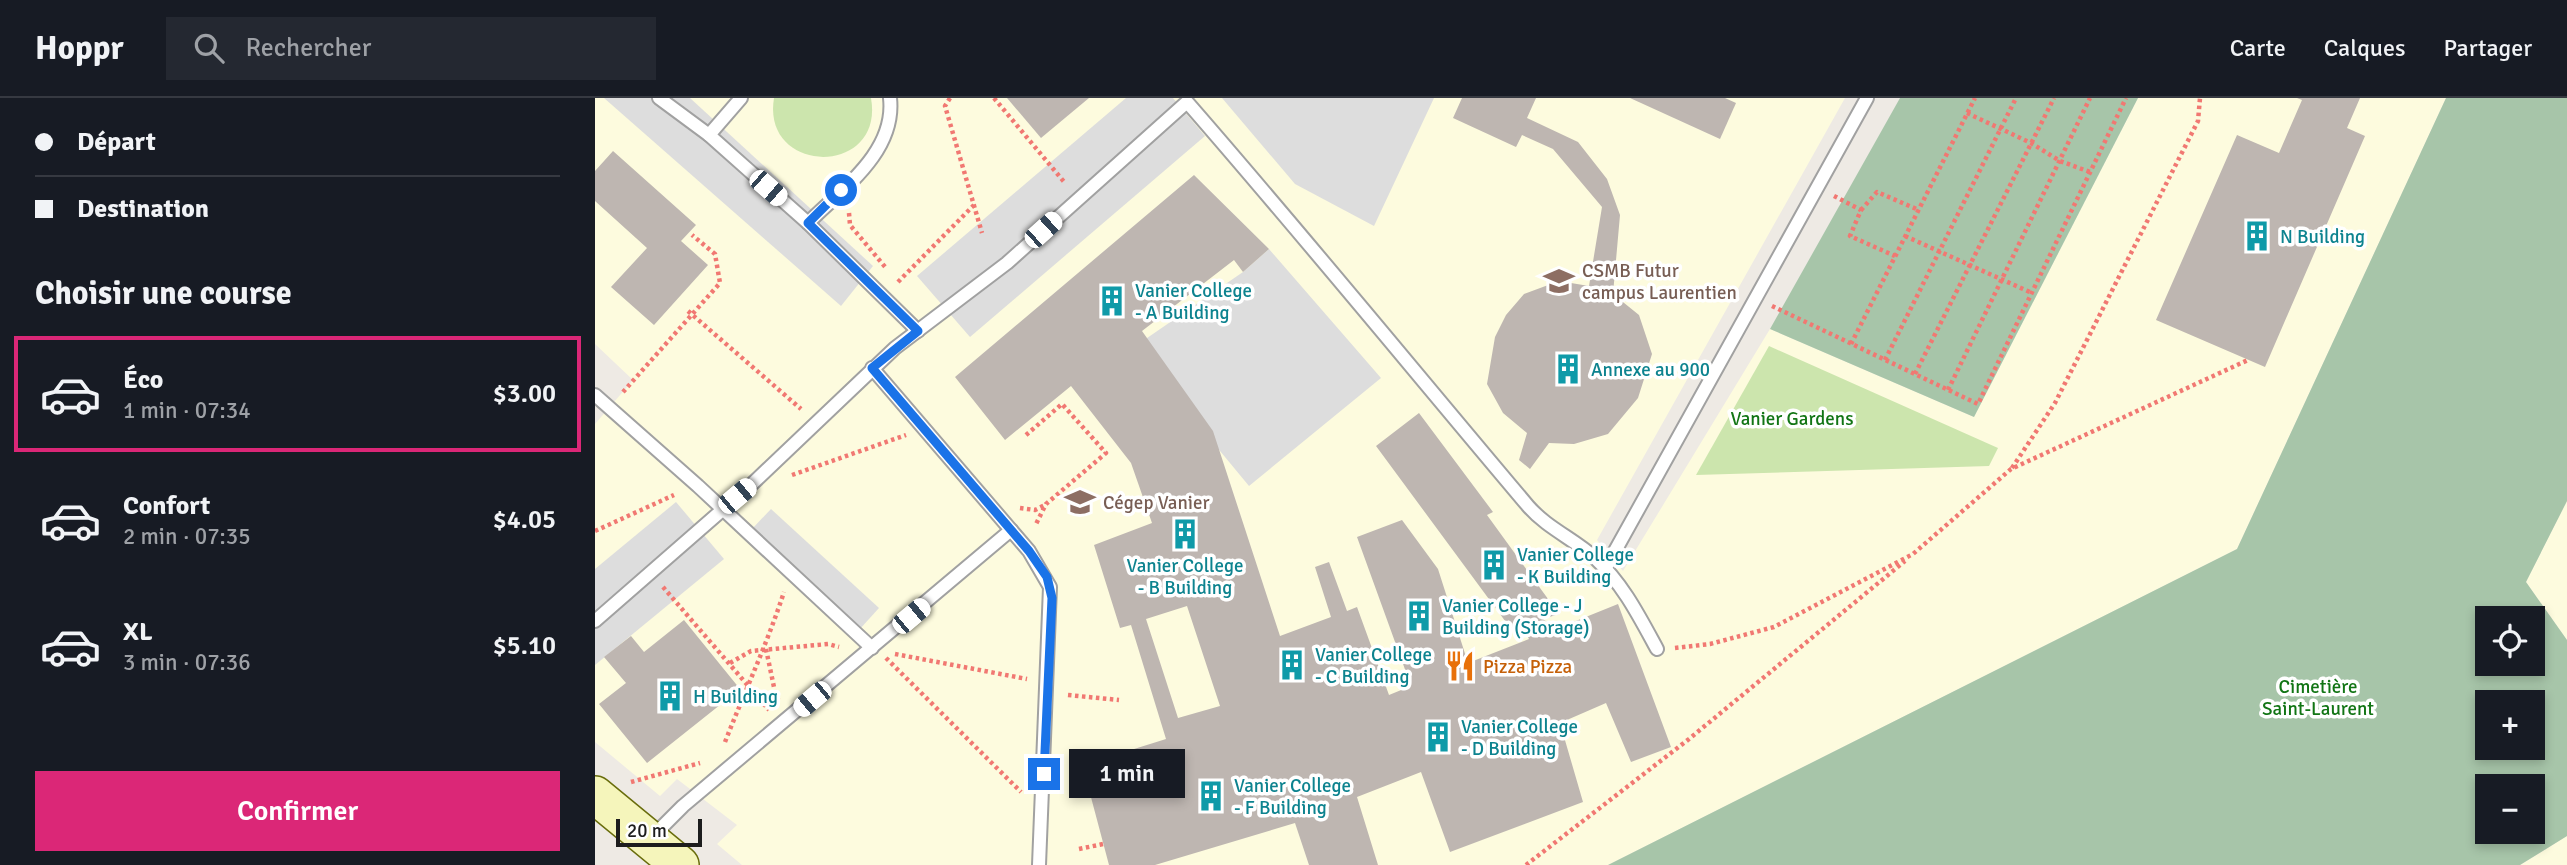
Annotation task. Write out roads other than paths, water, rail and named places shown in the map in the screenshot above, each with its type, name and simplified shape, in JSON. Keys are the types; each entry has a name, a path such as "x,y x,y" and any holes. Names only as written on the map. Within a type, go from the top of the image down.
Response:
{"main road":[{"path":"609,790 649,839 680,865"}],"lane":[{"path":"659,98 709,135 808,223 918,331"},
{"path":"709,135 741,98"},
{"path":"808,223 874,156 887,136 892,114 890,98"},
{"path":"1605,569 1867,98"},
{"path":"595,621 722,509 872,368 1007,263 1187,102 1377,322 1410,366 1538,517 1605,569 1627,594 1657,649"},
{"path":"872,368 1011,530 1047,577 1052,598 1039,865"},
{"path":"595,395 872,648"},
{"path":"649,839 683,806 1011,530"}],"place":[{"name":"N Building","path":"2257,236"},
{"name":"CSMB Futur campus Laurentien","path":"1559,281"},
{"name":"Vanier College - A Building","path":"1112,301"},
{"name":"Annexe au 900","path":"1568,369"},
{"name":"Cégep Vanier","path":"1080,502"},
{"name":"Vanier College - B Building","path":"1185,534"},
{"name":"Vanier College - K Building","path":"1494,565"},
{"name":"Vanier College - J Building (Storage)","path":"1419,616"},
{"name":"Vanier College - C Building","path":"1292,665"},
{"name":"Pizza Pizza","path":"1460,666"},
{"name":"H Building","path":"670,696"},
{"name":"Vanier College - D Building","path":"1438,737"},
{"name":"Vanier College - F Building","path":"1211,796"}],"park label":[{"name":"Vanier Gardens","path":"1792,418"},
{"name":"Cimetière Saint-Laurent","path":"2318,697"}]}
